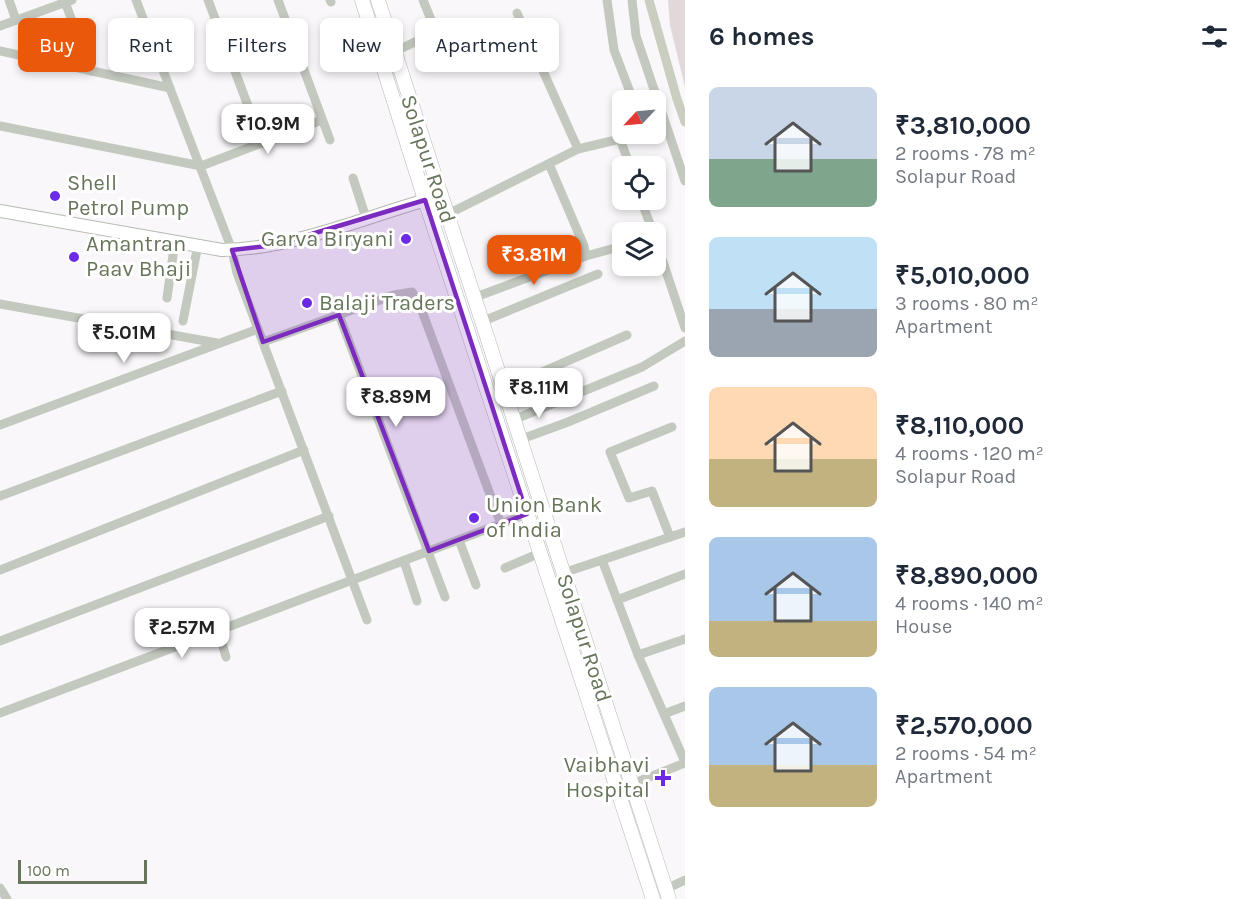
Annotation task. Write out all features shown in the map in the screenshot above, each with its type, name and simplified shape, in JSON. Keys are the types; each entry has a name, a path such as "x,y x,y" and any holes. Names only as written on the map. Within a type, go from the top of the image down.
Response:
{"highway":[{"name":"Solapur Road","path":"362,0 652,899"},
{"name":"Solapur Road","path":"378,0 384,18"},
{"name":"Solapur Road","path":"401,72 667,894"}],"main road":[{"path":"0,211 198,246 246,250 275,245 440,196"}],"street":[{"path":"9,0 16,20"},
{"path":"136,0 201,166 232,250 237,273 354,580 367,620"},
{"path":"208,0 262,142"},
{"path":"278,0 330,140"},
{"path":"423,0 430,18"},
{"path":"607,0 614,50 629,90"},
{"path":"632,0 636,36 654,90"},
{"path":"0,26 69,1 74,18"},
{"path":"517,13 519,18"},
{"path":"0,51 18,55"},
{"path":"96,72 170,88"},
{"path":"544,72 578,149"},
{"path":"0,126 201,166 322,120"},
{"path":"666,125 685,181"},
{"path":"446,215 578,149 620,139 626,156"},
{"path":"549,164 584,246 586,256"},
{"path":"353,178 366,218"},
{"path":"167,298 175,242"},
{"path":"183,321 198,246"},
{"path":"473,298 586,256 612,249"},
{"path":"666,271 685,328"},
{"path":"481,322 598,274"},
{"path":"263,342 394,295 412,292 419,303 501,524"},
{"path":"0,304 219,343"},
{"path":"339,315 445,597"},
{"path":"0,425 258,329"},
{"path":"503,389 627,336"},
{"path":"513,420 642,367 685,341"},
{"path":"519,440 654,386"},
{"path":"0,496 282,391"},
{"path":"670,537 652,491 629,498 610,452 672,427"},
{"path":"0,570 304,450"},
{"path":"0,713 527,514"},
{"path":"0,641 329,516"},
{"path":"562,573 685,532"},
{"path":"459,540 476,585"},
{"path":"505,568 540,553"},
{"path":"602,560 638,655 685,763 632,784"},
{"path":"404,561 417,601"},
{"path":"617,600 685,574"},
{"path":"224,629 225,635 220,640 226,657"},
{"path":"638,655 685,639"},
{"path":"664,714 685,706"},
{"path":"667,894 685,880"},
{"path":"0,888 7,899"}],"highlighted area":[{"path":"425,200 527,514 429,551 339,315 263,342 232,250 275,245"}],"shaded area":[{"path":"668,0 685,0 685,87 670,25"}],"waterway":[{"path":"649,0 685,122"}],"place":[{"name":"Shell Petrol Pump","path":"55,196"},
{"name":"Garva Biryani","path":"406,239"},
{"name":"Amantran Paav Bhaji","path":"74,257"},
{"name":"Balaji Traders","path":"307,303"},
{"name":"Union Bank of India","path":"474,518"},
{"name":"Vaibhavi Hospital","path":"663,778"}]}
